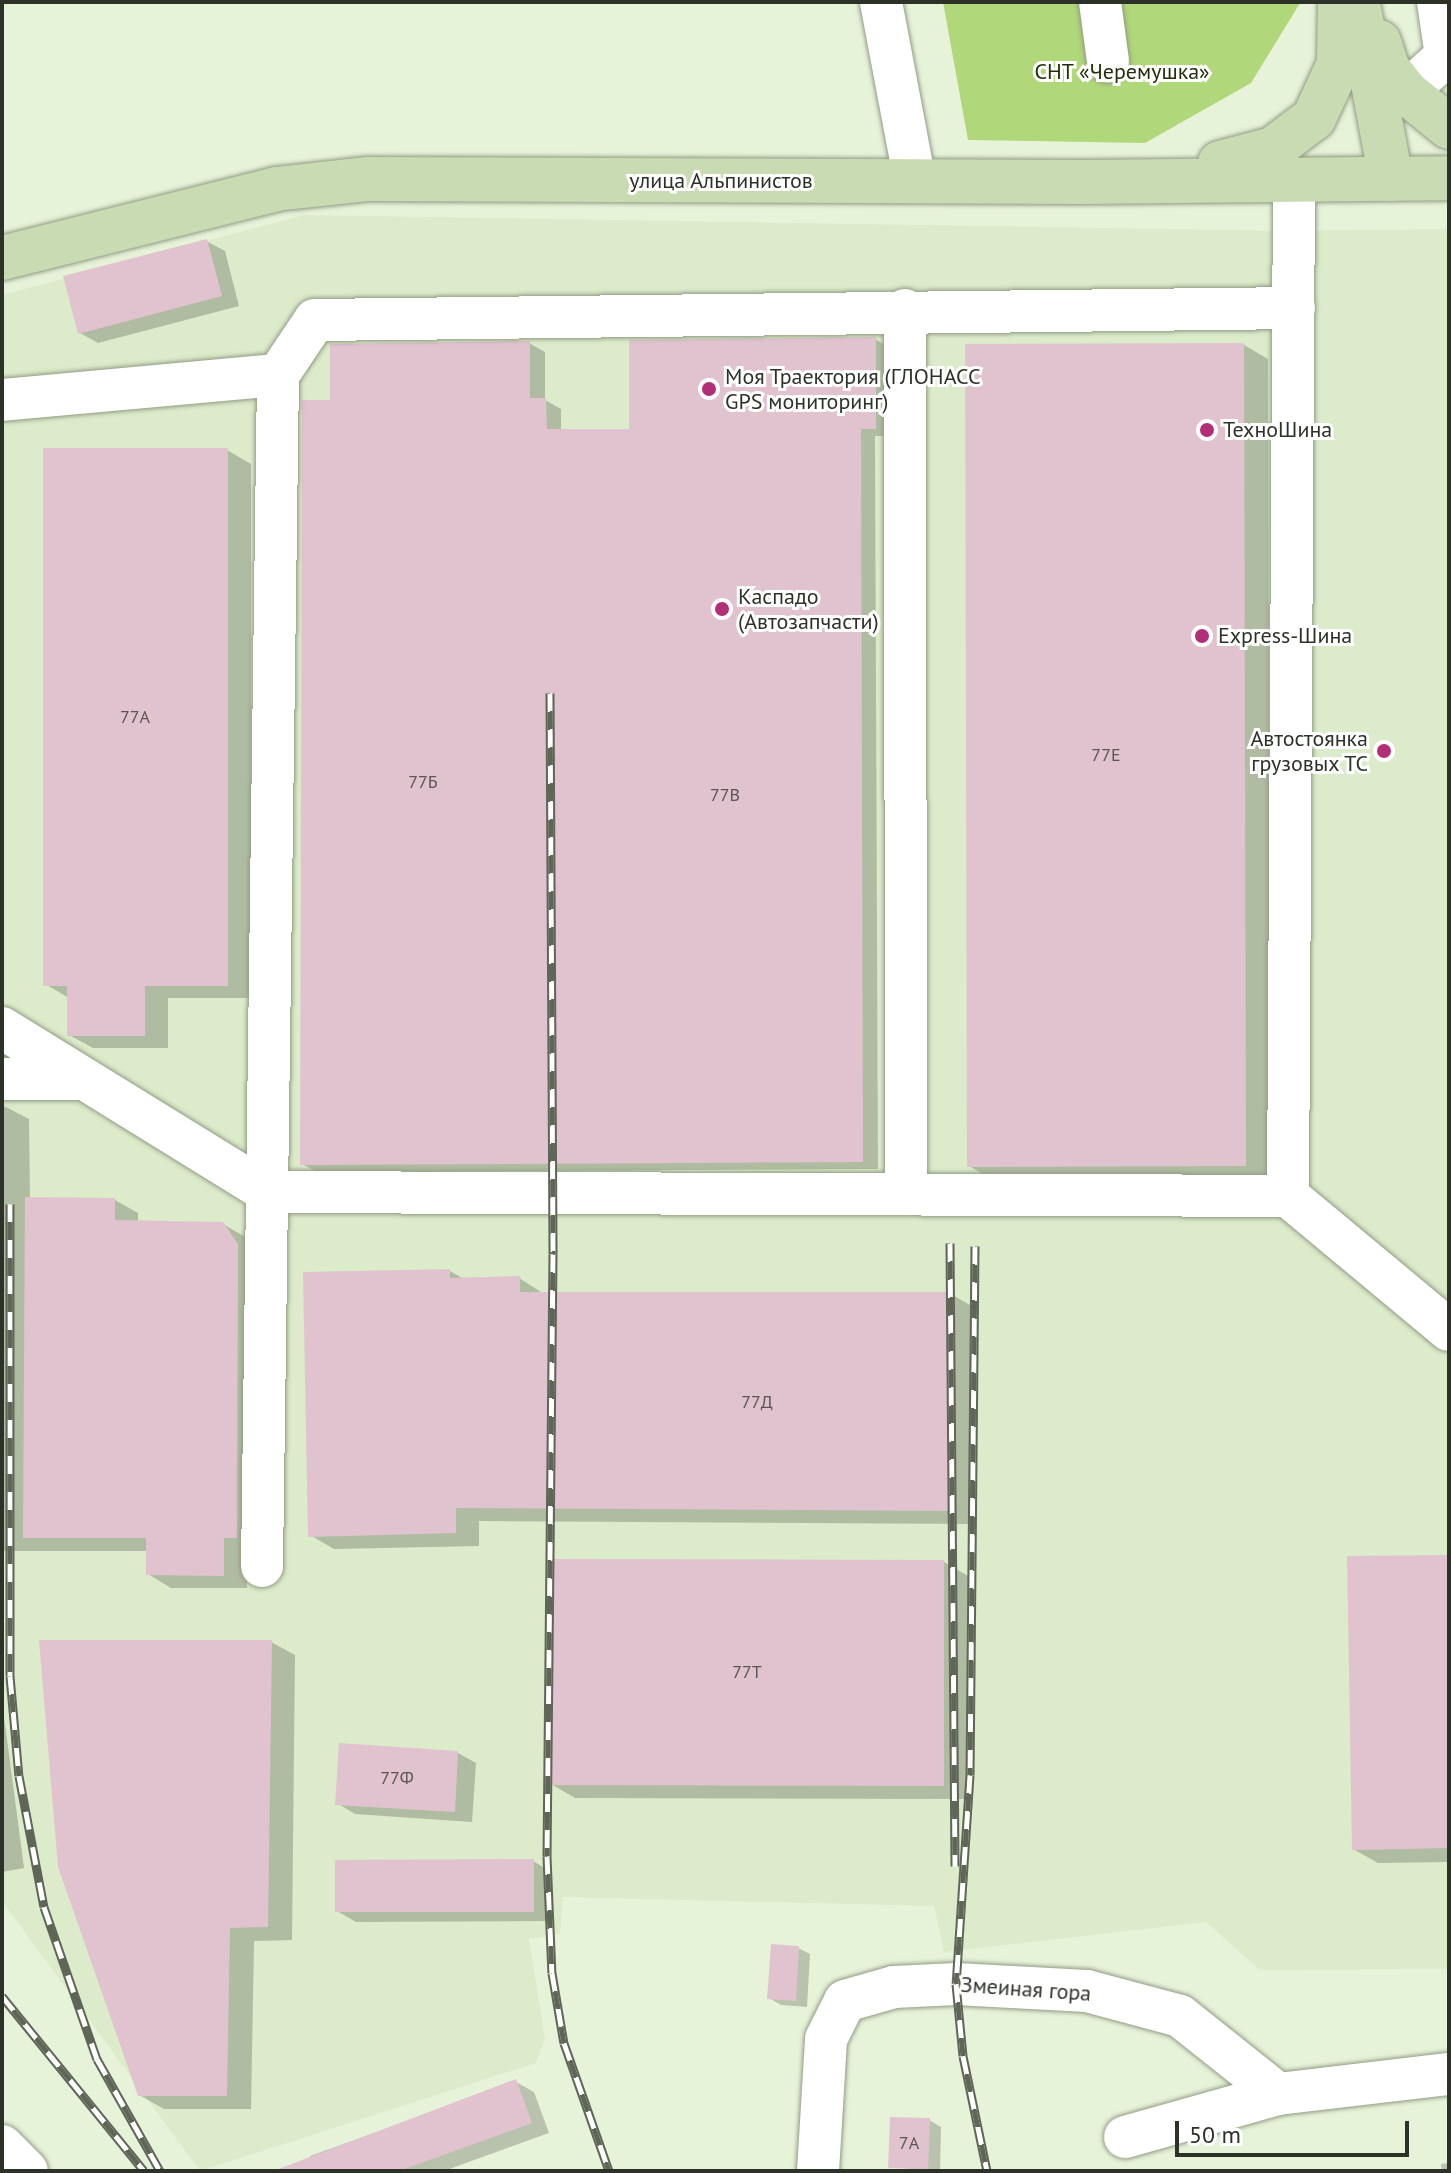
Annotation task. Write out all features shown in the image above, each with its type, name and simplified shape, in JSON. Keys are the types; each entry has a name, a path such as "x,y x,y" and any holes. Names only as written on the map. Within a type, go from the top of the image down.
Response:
{"main road":[{"path":"1084,182 1249,158 1299,133 1334,84 1340,2"},
{"path":"1358,2 1391,179"},
{"path":"1364,2 1388,69 1406,92 1449,127"},
{"name":"улица Альпинистов","path":"2,258 276,189 368,179 1084,182 1449,178"}],"street":[{"path":"881,2 915,182"},
{"path":"1100,2 1108,61"},
{"path":"1406,92 1446,56 1438,2"},
{"path":"1288,1196 1294,179"},
{"path":"262,1566 278,375 315,320 905,310 1294,308"},
{"path":"905,310 906,1194"},
{"path":"2,400 278,375"},
{"path":"2,1028 268,1192 1288,1196 1449,1330"},
{"path":"2,1079 83,1079"},
{"name":"Змеиная гора","path":"818,2171 826,2039 845,2001 894,1987 956,1984 1087,1991 1167,2012 1180,2016 1278,2094"},
{"path":"1125,2137 1278,2094 1449,2074"},
{"path":"2,2146 27,2171"}],"shaded area":[{"path":"304,215 1294,231 1449,229 1449,1969 1260,1970 1206,1922 944,1952 934,1906 563,1897 560,1934 529,1939 545,2039 536,2063 200,2171 2,1901 2,295"}],"green space":[{"name":"СНТ «Черемушка»","path":"943,2 1300,3 1251,83 1145,143 968,140"}],"building":[{"path":"207,239 222,296 78,334 63,276"},
{"path":"876,337 876,429 861,429 863,1162 300,1165 302,400 330,400 330,344 530,341 530,398 546,398 547,429 629,429 629,340"},
{"path":"1244,343 1246,1166 967,1167 965,344"},
{"path":"43,448 228,448 228,986 145,986 145,1036 67,1036 67,986 43,986"},
{"path":"25,1197 115,1198 115,1220 223,1222 238,1244 237,1538 224,1538 224,1576 146,1575 146,1538 23,1538"},
{"path":"450,1269 450,1278 520,1276 520,1292 951,1292 951,1511 456,1508 456,1533 308,1537 303,1272"},
{"path":"1449,1555 1449,1848 1352,1850 1347,1556"},
{"path":"550,1559 944,1560 944,1786 549,1785"},
{"path":"39,1640 272,1640 268,1927 230,1928 227,2096 138,2096 58,1867"},
{"path":"339,1743 458,1751 455,1812 335,1805"},
{"path":"534,1859 534,1912 335,1912 335,1860"},
{"path":"771,1944 799,1946 796,2001 767,1999"},
{"path":"516,2079 532,2123 399,2171 273,2171"},
{"path":"890,2117 930,2118 928,2169 888,2168"}],"railway":[{"path":"550,693 553,1254 547,1856 552,1973 564,2043 609,2171"},
{"path":"10,1204 10,1676 19,1776 44,1907 97,2059 160,2171"},
{"path":"950,1243 955,1866"},
{"path":"975,1246 970,1775 956,1984 963,2056 987,2171"},
{"path":"2,1996 144,2171"}],"place":[{"name":"Моя Траектория (ГЛОНАСС GPS мониторинг)","path":"709,389"},
{"name":"ТехноШина","path":"1207,430"},
{"name":"Каспадо (Автозапчасти)","path":"722,609"},
{"name":"Express-Шина","path":"1202,636"},
{"name":"Автостоянка грузовых ТС","path":"1384,751"}]}
